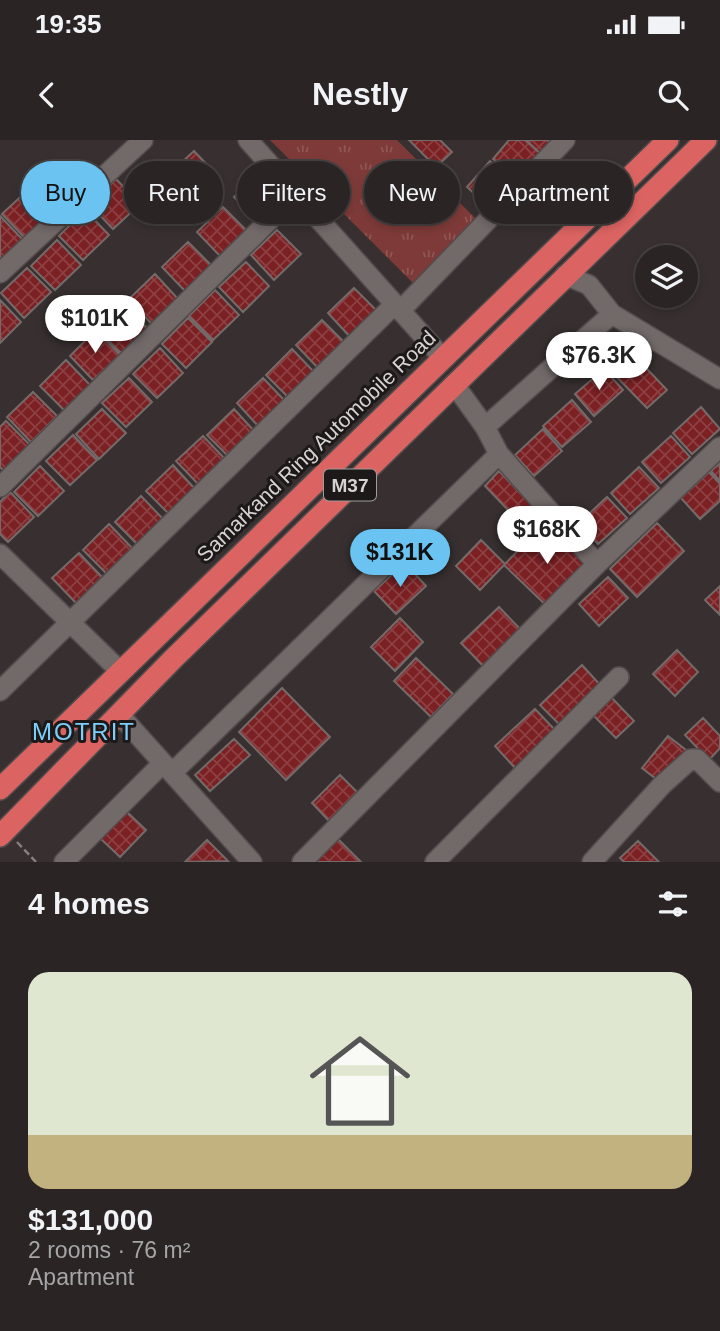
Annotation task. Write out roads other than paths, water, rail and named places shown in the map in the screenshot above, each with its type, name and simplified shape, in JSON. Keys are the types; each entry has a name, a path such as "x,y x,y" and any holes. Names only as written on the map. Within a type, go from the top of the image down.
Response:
{"highway":[{"name":"Samarkand Ring Automobile Road","path":"0,789 119,670 668,140"},
{"name":"M37","path":"3,833 454,384 706,140"},
{"path":"547,257 548,274 565,275"},
{"path":"500,303 507,302 516,306 518,321"}],"street":[{"path":"0,273 143,140"},
{"path":"248,140 267,161"},
{"path":"0,691 68,621 397,308 565,140"},
{"path":"0,487 266,224"},
{"path":"324,224 442,357"},
{"path":"565,275 589,285 612,314 720,379"},
{"path":"485,427 612,314"},
{"path":"454,384 485,427 499,454 597,564"},
{"path":"302,862 597,564 720,447"},
{"path":"64,862 168,768 499,454"},
{"path":"0,554 119,670"},
{"path":"435,862 619,677"},
{"path":"119,715 168,768 245,860"},
{"path":"601,858 691,759 697,759 720,782"}],"district":[{"name":"MOTRIT","path":"84,731"}]}
